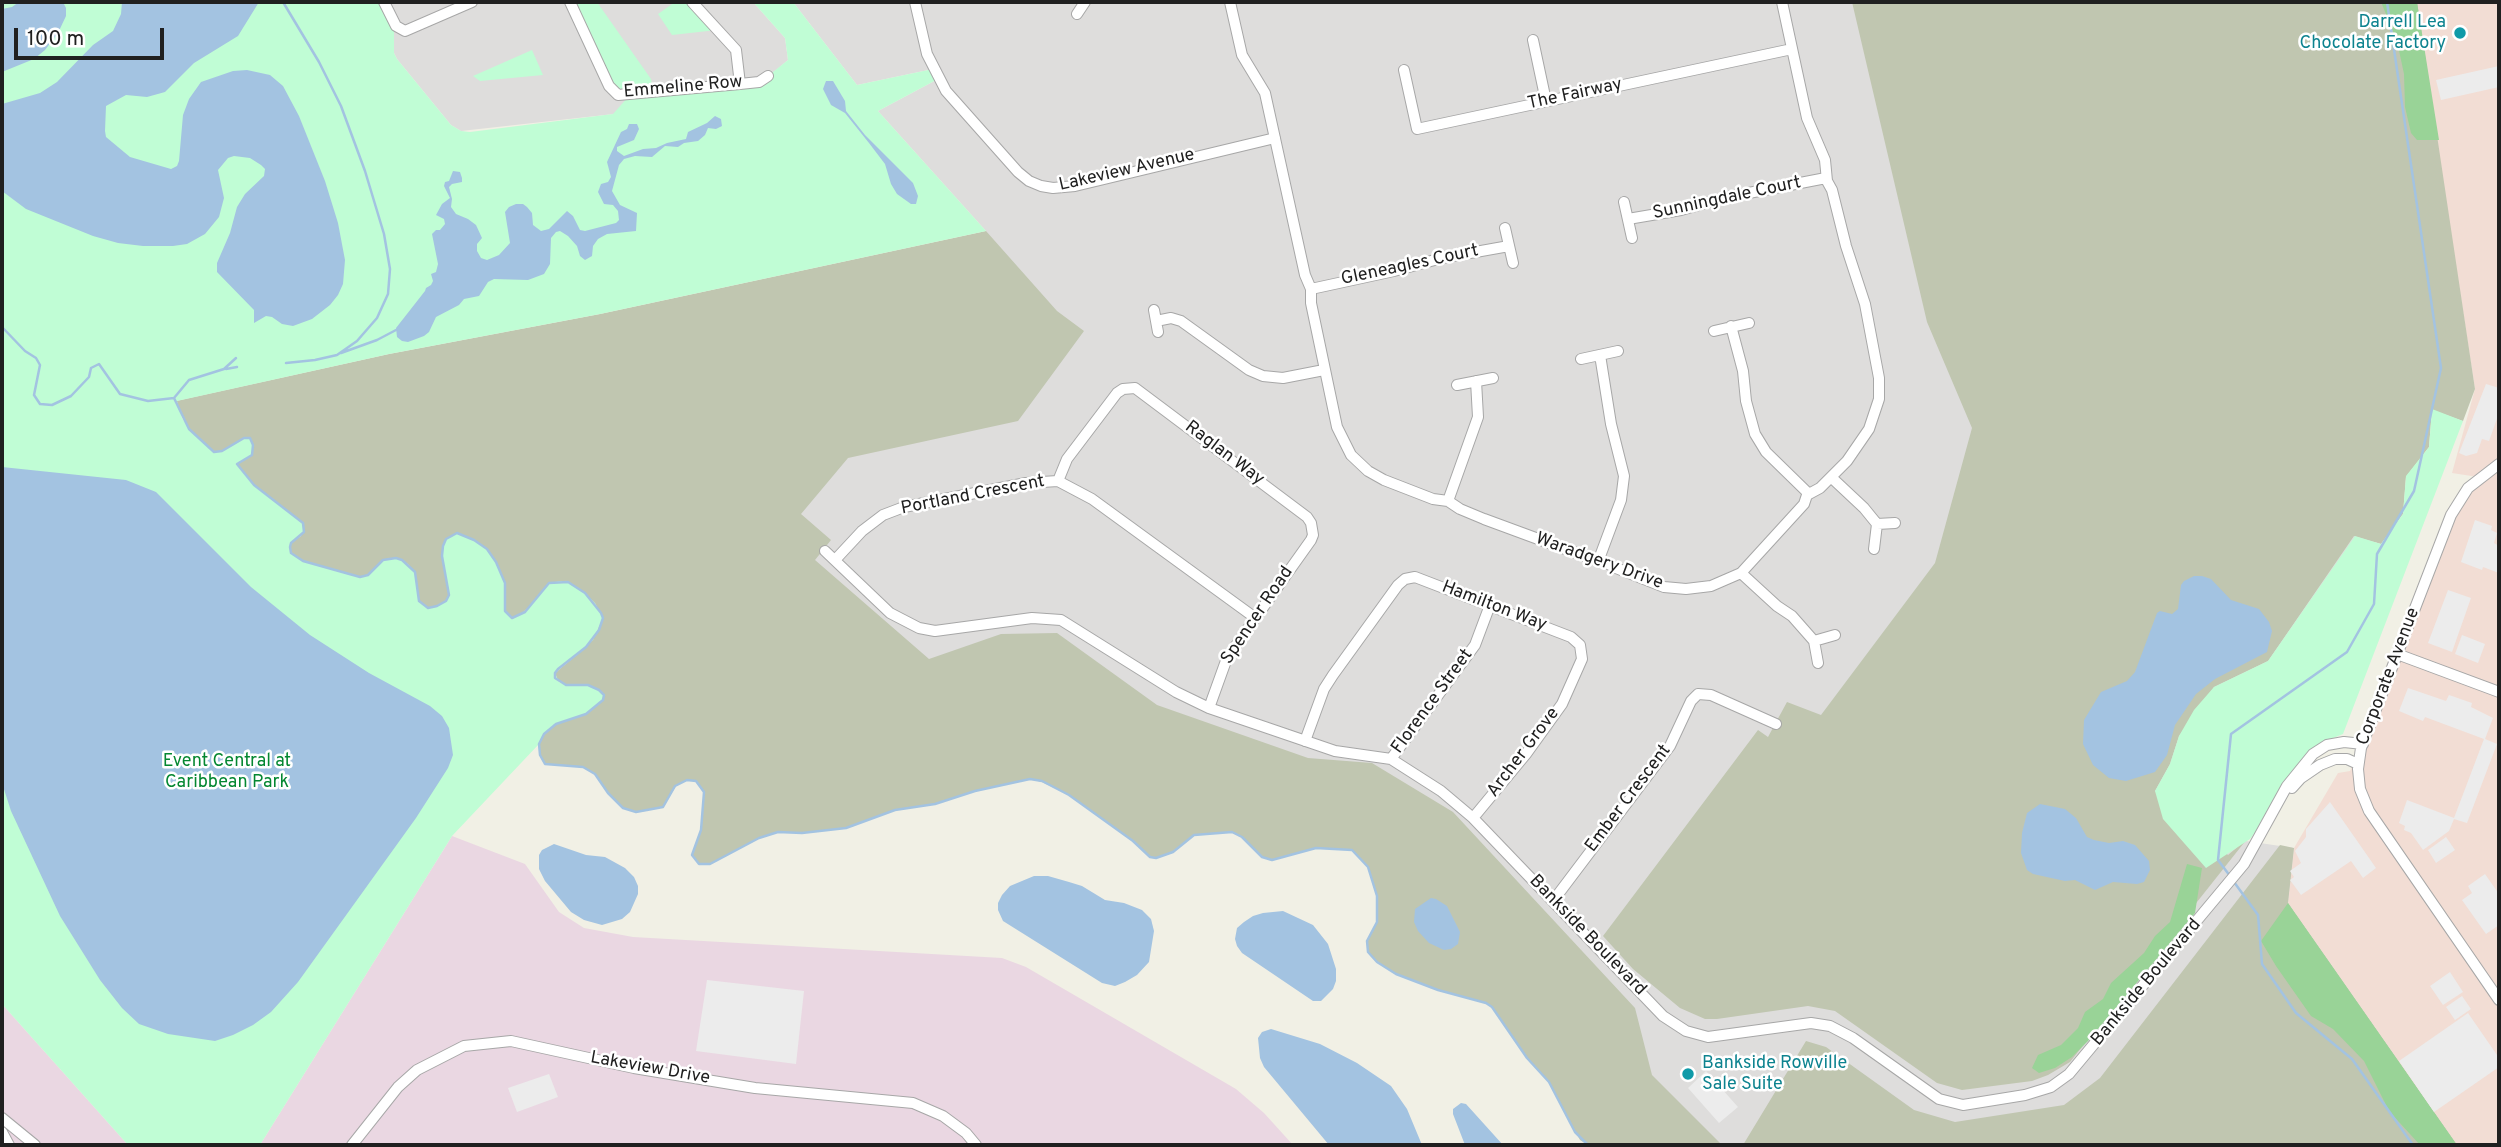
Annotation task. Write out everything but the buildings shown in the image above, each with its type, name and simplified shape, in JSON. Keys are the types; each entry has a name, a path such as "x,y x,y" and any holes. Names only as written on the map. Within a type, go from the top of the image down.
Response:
{"street":[{"path":"384,2 396,26 405,31 472,2"},
{"name":"Emmeline Row","path":"570,2 615,94 624,96 759,82 768,76"},
{"path":"692,2 736,50 740,84"},
{"name":"Lakeview Avenue","path":"915,2 927,54 946,91 1018,172 1041,186 1075,186 1275,138"},
{"path":"1077,14 1085,2"},
{"name":"Waradgery Drive","path":"1230,2 1242,55 1265,93 1304,270 1311,289 1310,300 1340,437 1356,461 1384,480 1433,499 1448,500 1460,509 1484,519 1599,559 1632,575 1674,589 1712,586 1741,573 1804,504 1809,494 1832,478 1852,455 1869,429 1876,411 1880,386 1866,304 1826,178 1825,160 1807,118 1782,2"},
{"path":"1533,40 1546,101"},
{"name":"The Fairway","path":"1404,70 1417,129 1792,49"},
{"name":"Sunningdale Court","path":"1628,219 1826,178"},
{"name":"Sunningdale Court","path":"1624,202 1632,238"},
{"path":"1505,228 1513,263"},
{"name":"Gleneagles Court","path":"1311,289 1442,258 1509,246"},
{"path":"1154,310 1158,332"},
{"path":"1156,321 1171,318 1181,321 1249,370 1263,376 1283,378 1324,370"},
{"path":"1714,331 1749,323"},
{"path":"1731,326 1755,434 1766,452 1809,494"},
{"path":"1581,359 1618,351"},
{"path":"1599,559 1621,500 1624,477 1611,424 1600,355"},
{"path":"1457,385 1493,378"},
{"path":"1448,500 1476,426 1476,381"},
{"name":"Raglan Way","path":"1058,481 1067,459 1117,393 1129,387 1141,391 1307,517 1313,528"},
{"name":"Corporate Avenue","path":"2499,464 2468,488 2451,515 2363,744 2358,764 2359,784 2369,811 2499,1000"},
{"path":"1832,478 1877,524 1874,550"},
{"name":"Portland Crescent","path":"835,560 862,531 883,515 904,507 1026,482 1058,481 1092,499 1254,617"},
{"path":"1877,524 1895,523"},
{"name":"Spencer Road","path":"1209,708 1227,657 1311,540 1313,528"},
{"name":"Bankside Boulevard","path":"824,551 890,613 919,628 935,631 1032,618 1061,620 1176,692 1209,708 1335,751 1391,759 1441,791 1473,818 1663,1016 1686,1031 1708,1037 1811,1023 1830,1026 1853,1038 1939,1100 1963,1105 2025,1095 2051,1087 2069,1074 2244,864 2287,786 2313,754 2326,746 2344,742 2363,744"},
{"path":"1741,573 1792,616 1814,641 1818,663"},
{"name":"Hamilton Way","path":"1305,741 1324,689 1333,674 1405,579 1416,578 1490,605 1571,637 1580,645"},
{"name":"Florence Street","path":"1391,759 1475,645 1490,605"},
{"path":"1814,641 1835,635"},
{"name":"Archer Grove","path":"1473,818 1526,754 1562,704 1582,659 1580,645"},
{"path":"2397,654 2499,692"},
{"name":"Ember Crescent","path":"1553,901 1670,746 1691,701 1698,694 1711,695 1776,724"},
{"name":"Bankside Boulevard","path":"2278,804 2301,779 2320,765 2343,758 2358,764"},
{"name":"Lakeview Drive","path":"352,1145 398,1087 417,1070 464,1046 511,1041 634,1068 755,1088 913,1103 943,1116 966,1133 976,1145"},
{"path":"2,1118 35,1145"},
{"path":"2,1132 9,1145"}],"shaded area":[{"path":"384,2 753,2 785,38 788,60 769,76 614,114 461,131 451,125 397,59 394,53 394,22"},
{"path":"793,2 2417,2 2463,421 2433,409 2246,841 2294,848 2288,903 2457,1145 1588,1145 1575,1132 1549,1082 1527,1058 1492,1007 1396,974 1377,962 1368,952 1367,941 1377,922 1377,896 1368,867 1352,850 1316,848 1272,860 1262,857 1242,837 1232,832 1194,835 1173,852 1156,858 1150,857 1133,841 1069,795 1030,779 975,791 935,804 895,810 846,828 802,833 778,832 759,838 710,864 704,864 695,860 692,855 705,808 704,792 696,781 687,780 676,786 663,807 636,812 623,808 595,774 583,767 545,764 540,755 539,744 544,734 986,231 878,111 938,79 933,69 857,85"},
{"path":"1852,2 2417,2 2475,389 2463,421 2432,410 2429,447 2406,477 2403,514 2381,544 2354,536 2268,661 2214,687 2179,736 2170,764 2155,791 2228,855 2247,839 2070,1062 2032,1081 1962,1090 1937,1083 1835,1011 1808,1006 1705,1019 1680,1008 1633,969 1603,936 1758,730 1768,737 1787,702 1821,715 1935,563 1972,428 1927,322"},
{"path":"2415,2 2499,2 2499,1145 2457,1145 2288,903 2294,848 2338,773 2350,771 2451,515 2478,477 2452,473 2475,389"},
{"path":"2499,66 2499,87 2441,100 2436,80"},
{"path":"986,231 1057,311 1084,331 1018,421 848,458 801,514 831,540 815,560 929,659 1001,634 1057,633 1157,705 1308,758 1372,763 1453,812 1635,1008 1652,1075 1722,1145 1588,1145 1580,1140 1549,1082 1527,1058 1492,1007 1396,974 1377,962 1368,952 1367,941 1377,922 1377,896 1368,867 1352,850 1316,848 1272,860 1262,857 1242,837 1232,832 1194,835 1173,852 1156,858 1150,857 1133,841 1069,795 1030,779 975,791 935,804 895,810 846,828 802,833 778,832 759,838 710,864 699,864 692,855 701,830 704,792 696,781 687,780 676,786 663,807 636,812 623,808 595,774 583,767 545,764 540,755 539,744 544,734 556,724 587,714 588,685 566,685 555,678 555,673 586,647 585,594 568,582 531,605 519,616 512,618 505,611 506,593 501,573 487,549 474,540 449,587 446,601 428,608 419,601 409,565 402,560 396,558 378,564 368,575 360,577 303,561 291,553 290,547 291,543 301,536 303,523 254,486 238,467 244,438 222,451 214,452 189,429 176,401 389,354 600,314"},
{"path":"2486,384 2499,388 2499,413 2489,441 2482,439 2477,453 2466,456 2459,453"},
{"path":"2475,520 2492,526 2491,530 2497,533 2494,543 2499,546 2499,573 2461,562"},
{"path":"2448,590 2471,598 2452,652 2428,643"},
{"path":"2462,635 2485,644 2478,663 2455,654"},
{"path":"2408,688 2446,701 2449,695 2472,703 2471,707 2493,718 2485,739 2497,744 2467,823 2454,819 2449,831 2423,850 2411,833 2404,830 2405,826 2399,823 2407,800 2454,818 2484,739 2425,717 2423,721 2399,711"},
{"path":"2330,802 2376,868 2363,878 2351,861 2301,895 2290,880 2294,877 2290,871 2301,863 2295,851 2306,837 2306,829"},
{"path":"452,836 525,864 559,912 584,928 633,937 1002,958 1026,967 1236,1089 1264,1113 1293,1145 260,1145"},
{"path":"2446,837 2455,850 2436,863 2428,850"},
{"path":"2280,845 2294,848 2288,903 2457,1145 1743,1145 1806,1041 1826,1047 1914,1110 1955,1122 2064,1105 2100,1078"},
{"path":"2485,874 2499,894 2499,925 2486,934 2462,900 2472,893 2468,886"},
{"path":"2450,972 2463,992 2443,1005 2430,986"},
{"path":"707,980 804,991 796,1064 696,1051"},
{"path":"2462,996 2471,1009 2455,1020 2446,1007"},
{"path":"2,1004 128,1145 2,1145"},
{"path":"2468,1013 2497,1055 2499,1054 2499,1067 2434,1112 2399,1061"},
{"path":"1706,1071 1738,1107 1719,1123 1688,1088"},
{"path":"549,1074 558,1097 517,1112 508,1088"}],"green space":[{"name":"Event Central at Caribbean Park","path":"2,2 384,2 394,22 394,53 397,59 451,125 461,131 470,132 613,114 628,97 615,94 570,2 597,2 651,79 653,92 768,76 788,60 785,38 753,2 793,2 857,85 933,69 938,79 878,111 986,231 600,314 389,354 177,401 182,418 189,429 214,452 222,451 244,438 250,438 253,445 252,455 237,464 254,486 303,523 304,532 290,547 291,553 303,561 360,577 368,575 383,560 402,560 415,572 419,601 428,608 446,601 449,595 442,556 443,546 446,539 457,533 487,549 496,562 505,583 505,611 512,618 525,612 549,583 562,581 585,593 595,603 603,618 593,640 555,673 559,682 566,685 588,685 599,690 604,695 603,700 586,714 556,724 544,734 539,744 452,836 260,1145 128,1145 2,1004"},
{"path":"675,2 692,2 717,30 672,35 658,14"},
{"path":"2381,2 2417,2 2439,140 2417,140 2411,133 2397,41"},
{"path":"532,50 543,75 480,81 473,76"},
{"path":"2432,409 2463,421 2343,734 2321,743 2306,754 2285,782 2250,839 2206,868 2163,819 2155,791 2170,764 2179,736 2194,710 2214,687 2268,661 2355,536 2381,544 2403,514 2406,476 2429,447"},
{"path":"2187,864 2202,868 2195,913 2072,1057 2055,1068 2039,1073 2032,1068 2038,1055 2061,1045 2078,1028 2085,1012 2103,999 2111,983 2144,953 2155,936 2170,922"},
{"path":"2288,903 2457,1145 2420,1145 2389,1111 2364,1061 2333,1029 2311,1016 2276,966 2261,941"}],"water":[{"path":"19,2 63,2 66,16 58,33 45,50 34,59 2,72 2,9"},
{"path":"122,2 259,2 238,36 194,63 165,92 147,97 126,95 106,106 106,137 130,157 171,169 177,166 179,161 183,115 189,99 201,82 233,71 247,70 270,75 283,86 299,116 325,181 338,223 345,260 343,284 338,295 312,319 293,326 266,316 254,323 254,310 217,272 217,263 230,233 237,207 245,194 264,176 265,169 250,158 228,158 218,170 224,198 219,217 205,234 187,244 173,246 118,243 93,236 26,209 2,191 2,104 40,93 57,82 93,45 113,31 121,14"},
{"path":"826,81 833,81 845,101 846,111 865,135 913,183 918,196 916,204 911,204 897,194 885,164 845,113 831,105 823,89"},
{"path":"715,116 721,119 722,126 716,129 708,128 698,141 684,143 678,147 665,146 652,157 635,156 624,159 619,165 612,191 620,205 637,213 636,231 607,234 598,239 593,246 592,256 585,260 568,236 560,231 556,232 551,238 550,264 544,274 528,280 494,279 488,282 479,296 464,299 459,305 436,317 424,336 408,342 397,337 396,328 433,281 431,274 436,272 438,264 432,234 445,224 444,219 436,215 442,204 450,198 444,186 453,171 460,172 462,182 449,187 451,207 456,214 476,225 482,238 477,244 477,251 481,258 487,260 499,255 510,243 505,212 516,204 527,207 532,213 533,225 541,231 549,229 567,211 573,216 580,230 616,223 619,220 618,211 613,205 604,204 598,192 601,184 608,182 611,177 607,162 621,132 627,129 629,124 637,124 639,129 634,140 617,147 617,151 624,156 686,139 688,132"},
{"path":"2,467 126,480 156,492 251,587 310,635 369,673 430,706 442,716 449,728 453,755 448,768 416,818 298,982 271,1012 233,1035 215,1041 168,1034 139,1024 122,1008 100,980 60,916 11,811 2,783"},
{"path":"2194,576 2211,579 2231,600 2259,609 2272,631 2267,652 2215,679 2196,694 2175,725 2167,755 2155,772 2126,781 2109,778 2093,765 2083,744 2084,720 2101,692 2127,681 2135,672 2157,613 2160,611 2172,614 2178,609 2181,585"},
{"path":"2040,804 2065,809 2076,818 2087,837 2109,843 2123,841 2135,845 2149,861 2150,870 2144,882 2113,882 2095,890 2075,880 2065,881 2033,874 2027,870 2021,853 2022,833 2027,813"},
{"path":"554,844 586,855 605,857 625,868 638,886 638,894 630,912 622,919 602,925 584,920 571,912 545,881 539,869 539,855 542,850"},
{"path":"1034,876 1048,876 1082,886 1105,900 1142,910 1151,919 1154,931 1149,962 1137,975 1125,982 1115,986 1102,983 1003,921 998,910 1002,895 1010,886"},
{"path":"1431,898 1447,906 1460,932 1458,944 1451,949 1444,950 1429,943 1414,922 1415,909"},
{"path":"1283,911 1313,925 1328,944 1336,969 1336,981 1333,989 1321,1001 1313,1001 1242,953 1237,946 1237,928 1244,922 1263,913"},
{"path":"1271,1029 1320,1044 1357,1063 1391,1086 1407,1109 1422,1145 1329,1145 1264,1067 1258,1038 1262,1032"},
{"path":"1461,1103 1466,1104 1503,1145 1465,1145 1453,1114 1453,1109"}],"waterway":[{"path":"283,2 319,62 341,106 384,234 390,269 388,294 377,318 357,341 337,355 286,363"},
{"path":"2230,876 2218,860 2231,734 2347,652 2374,604 2377,554 2414,491 2441,368 2387,2"},
{"path":"2,327 25,351 36,358 40,365 34,395 40,404 52,405 71,396 89,377 91,368 99,364 120,394 148,401 174,398 189,429 214,452 222,451 244,438 250,438 253,445 252,455 237,464 254,485 303,523 304,532 290,547 291,553 303,561 360,577 368,575 383,560 402,560 415,572 419,601 428,608 446,601 449,595 442,556 443,546 446,539 457,533 487,549 496,562 505,583 505,611 512,618 525,612 549,583 568,582 585,593 603,618 599,630 586,647 558,669 555,678 566,685 588,685 599,690 604,695 603,700 586,714 556,724 544,734 539,744 540,755 545,764 583,767 595,774 623,808 636,812 663,807 675,786 687,780 696,781 704,792 701,830 692,855 699,864 710,864 759,838 778,832 802,833 846,828 895,810 935,804 975,791 1030,779 1042,781 1069,795 1133,841 1150,857 1156,858 1173,852 1194,835 1232,832 1242,837 1262,857 1272,860 1316,848 1352,850 1368,867 1377,896 1377,922 1367,941 1368,952 1377,962 1396,974 1492,1007 1527,1058 1549,1082 1575,1132 1588,1145"},
{"path":"341,353 396,330"},
{"path":"174,398 189,380 224,369 236,358"},
{"path":"226,369 237,367"},
{"path":"2234,882 2258,915 2262,964 2296,1013 2352,1059 2413,1145"}],"place":[{"name":"Darrell Lea Chocolate Factory","path":"2460,33"},
{"name":"Bankside Rowville Sale Suite","path":"1688,1074"}]}
